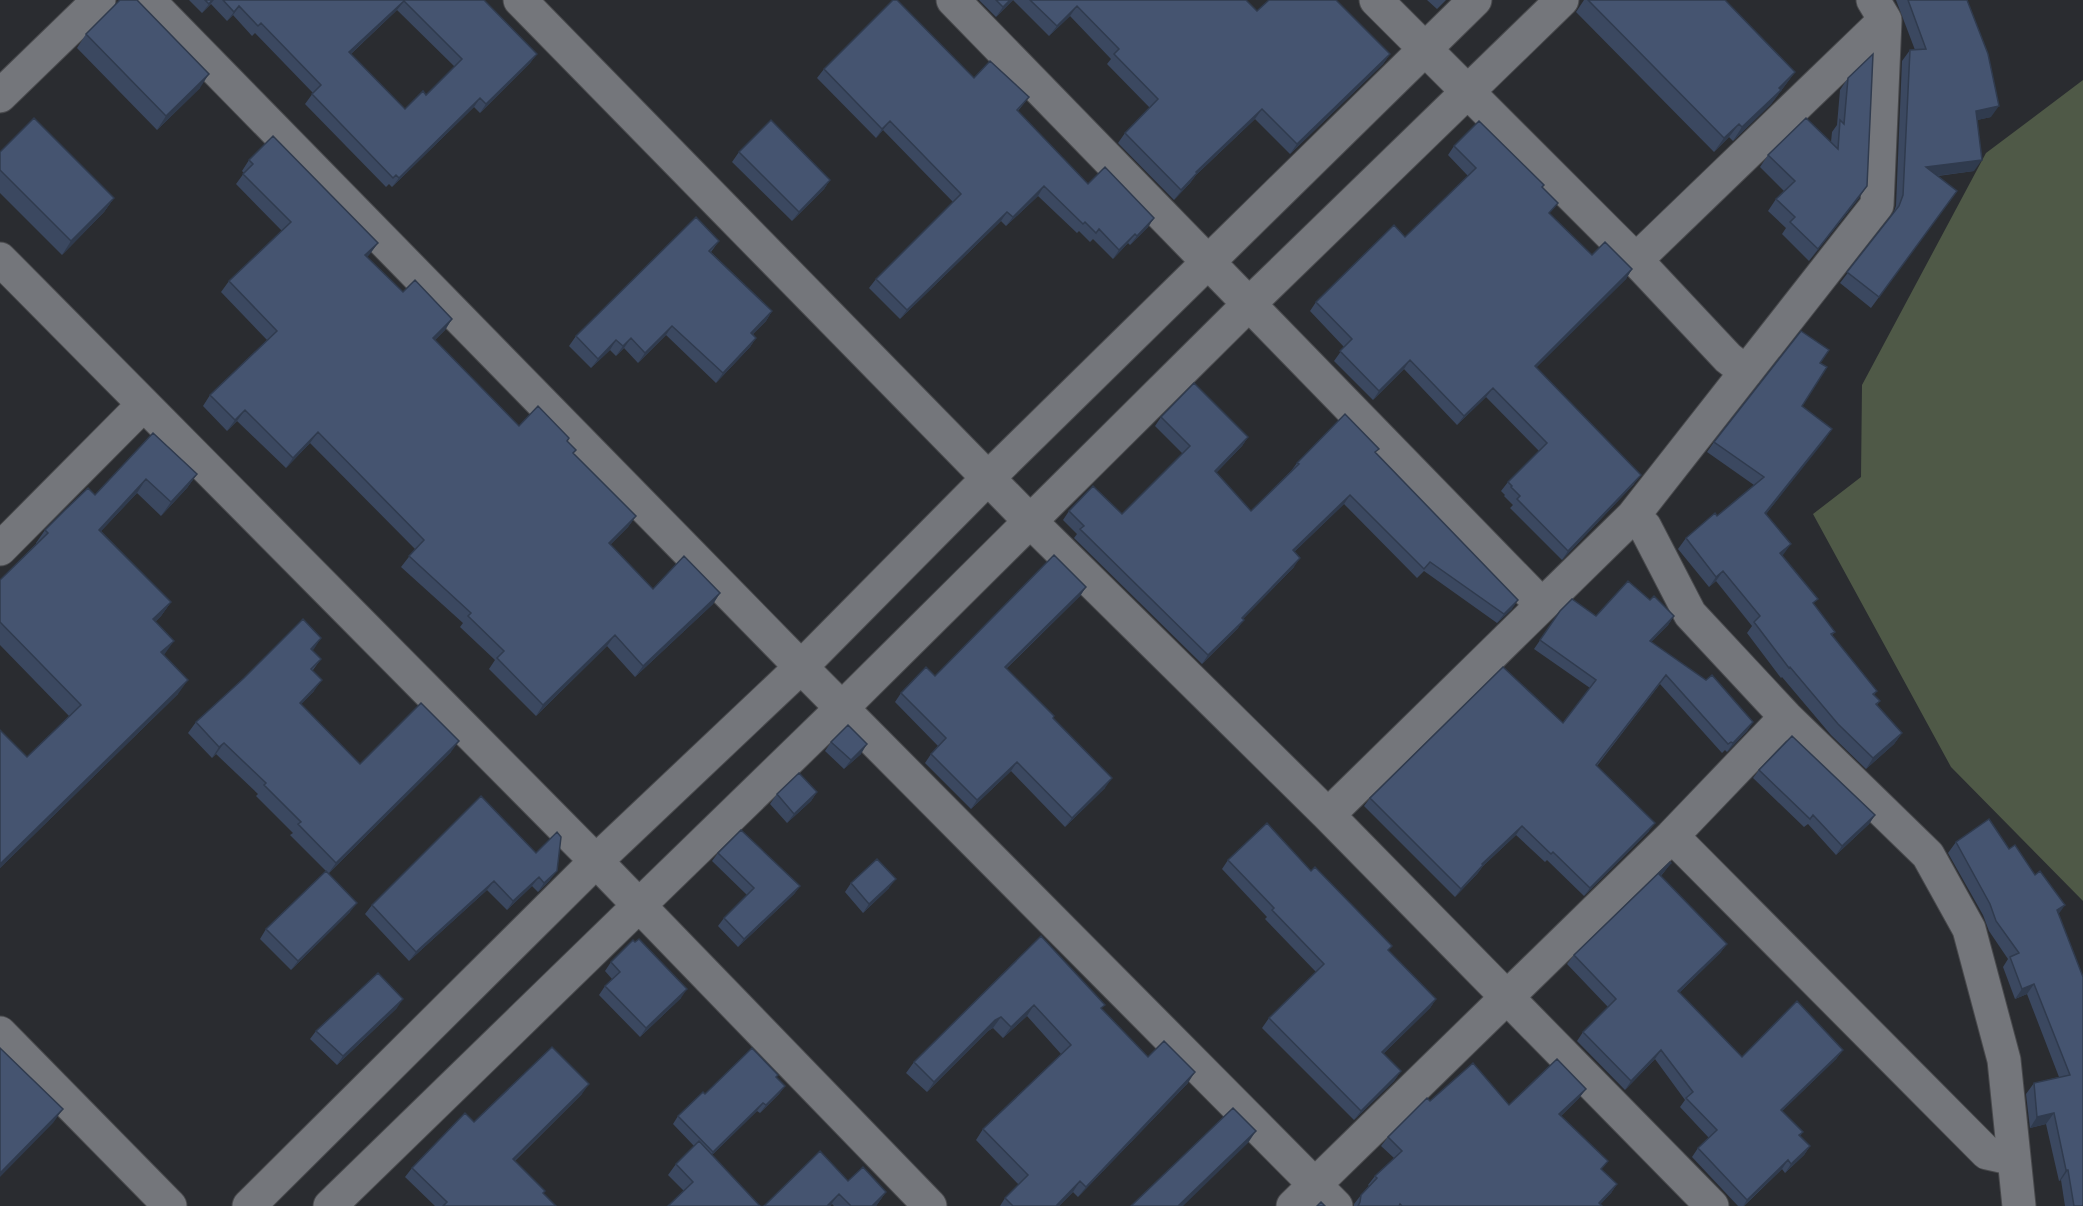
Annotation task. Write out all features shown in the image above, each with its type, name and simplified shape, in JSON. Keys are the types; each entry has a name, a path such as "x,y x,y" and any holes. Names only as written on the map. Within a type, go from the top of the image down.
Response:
{"street":[{"path":"0,96 99,0"},
{"path":"148,0 842,708 1314,1199 1506,998 1672,836 1786,717"},
{"path":"520,0 1030,520 1328,815 1712,1206"},
{"path":"953,0 1542,605"},
{"path":"1376,0 1636,261 1728,358 1746,372"},
{"path":"249,1206 596,861 801,667 989,477 1475,0"},
{"path":"330,1206 842,708 1250,303 1468,94 1562,0"},
{"path":"1636,261 1879,10"},
{"path":"1328,815 1633,516 1877,205 1879,10"},
{"path":"0,259 596,861 930,1206"},
{"path":"0,549 143,405"},
{"path":"1633,516 1645,527 1690,614 1786,717 1928,855 1969,929 2004,1060 2019,1206"},
{"path":"1672,836 1987,1153 2013,1159"},
{"path":"0,1033 170,1206"}],"green space":[{"path":"2083,80 2083,901 1951,767 1813,514 1861,477 1862,385 1986,153"}],"building":[{"path":"120,0 137,0 209,74 166,116 86,34"},
{"path":"223,0 484,0 537,54 486,104 480,98 399,178 396,175 393,178 312,94 321,85 261,23 258,26 239,6 234,12","holes":["404,1 462,59 426,95 423,91 405,109 349,52"]},
{"path":"893,0 897,0 974,78 990,61 1029,97 1017,110 1088,184 1105,167 1154,218 1137,236 1135,234 1119,250 1099,229 1096,233 1085,222 1083,224 1044,186 1013,217 1007,212 907,310 876,279 961,194 890,121 882,129 824,69"},
{"path":"996,0 1010,0 1003,7"},
{"path":"1030,0 1246,0 1257,11 1269,0 1336,0 1390,54 1297,144 1262,109 1196,172 1181,190 1125,133 1158,99 1114,54 1119,49 1077,6 1057,26"},
{"path":"1588,0 1725,0 1795,72 1779,88 1781,90 1742,127 1739,124 1724,138"},
{"path":"1908,0 1967,0 1988,54 1999,106 1976,111 1982,160 1926,167 1957,191 1879,297 1847,272 1899,206 1903,195 1910,50 1926,49"},
{"path":"1873,54 1867,186 1818,249 1790,222 1795,217 1776,199 1795,181 1768,155 1806,118 1838,149 1840,120 1844,124 1848,78"},
{"path":"34,118 114,198 71,241 0,170 0,152"},
{"path":"771,120 830,180 799,212 739,152"},
{"path":"1479,121 1544,185 1542,187 1558,203 1549,213 1592,255 1605,242 1632,269 1535,366 1641,475 1568,551 1517,499 1520,496 1508,482 1547,443 1493,388 1464,416 1410,360 1379,391 1340,351 1352,339 1316,302 1394,225 1405,237 1476,168 1454,146"},
{"path":"273,136 378,243 365,255 403,292 415,280 452,319 433,338 519,426 538,406 569,438 567,441 576,450 573,453 636,516 609,543 653,589 684,556 720,593 643,666 615,635 543,705 497,658 504,651 468,616 471,613 409,556 424,540 318,432 293,458 245,410 235,420 210,395 277,331 229,281 291,222 243,174 253,164 249,160"},
{"path":"696,217 719,241 709,251 772,311 751,333 756,338 723,373 672,326 645,353 631,338 623,346 616,340 598,359 576,336"},
{"path":"1801,331 1829,350 1820,363 1827,367 1802,406 1832,429 1765,513 1791,544 1780,553 1818,599 1813,603 1835,632 1831,634 1877,691 1873,694 1880,701 1876,704 1902,733 1873,758 1838,724 1789,668 1754,622 1760,616 1723,571 1716,577 1686,538 1715,513 1717,516 1764,477 1714,442"},
{"path":"1194,383 1248,437 1215,471 1251,511 1345,414 1379,449 1375,452 1518,600 1504,614 1430,562 1424,569 1350,495 1293,550 1300,558 1242,618 1244,620 1208,655 1080,529 1084,526 1069,511 1093,486 1122,514 1190,446 1161,417"},
{"path":"153,433 197,474 171,502 146,479 99,530 171,602 153,619 174,641 161,652 188,680 0,864 0,730 27,757 81,705 0,622 0,580 48,533 45,530 65,510 88,488 95,495"},
{"path":"1054,555 1086,587 1005,667 1112,778 1072,818 1017,762 977,800 931,754 946,738 901,693 926,667 935,676"},
{"path":"1628,581 1650,600 1654,596 1674,616 1650,641 1706,680 1712,675 1753,722 1733,743 1728,744 1666,675 1596,765 1655,823 1590,888 1522,826 1482,864 1461,889 1370,798 1503,667 1563,723 1596,680 1540,640 1560,611 1572,599 1596,616"},
{"path":"303,619 321,638 311,649 321,659 311,669 322,680 300,703 360,764 421,703 459,741 336,863 298,824 301,822 264,785 266,783 224,743 219,747 196,722"},
{"path":"848,725 867,744 851,760 831,742"},
{"path":"1792,736 1875,815 1842,846 1813,815 1810,819 1759,770"},
{"path":"799,773 817,792 794,814 777,794"},
{"path":"481,796 536,853 557,832 561,837 557,871 544,883 539,877 513,901 494,881 416,952 372,905"},
{"path":"1989,819 2009,849 2015,845 2035,875 2040,871 2065,905 2057,910 2083,977 2083,1206 2074,1206 2054,1113 2037,1117 2034,1083 2070,1075 2034,984 2022,989 2010,957 2019,953 1996,921 1990,904 1956,842"},
{"path":"1267,823 1311,871 1315,867 1392,946 1388,950 1436,999 1382,1052 1401,1071 1361,1111 1269,1018 1324,964 1228,860"},
{"path":"741,830 800,886 744,939 724,918 754,888 718,853"},
{"path":"877,859 896,879 869,904 851,883"},
{"path":"1670,862 1659,874 1727,944 1678,991 1742,1057 1797,1001 1843,1050 1781,1110 1803,1132 1799,1135 1810,1146 1791,1164 1788,1160 1747,1200 1698,1148 1717,1130 1686,1098 1693,1092 1661,1050 1631,1081 1583,1032 1616,999 1574,955"},
{"path":"326,871 357,903 298,961 266,929"},
{"path":"1041,936 1105,1005 1101,1008 1148,1057 1164,1041 1195,1072 1086,1187 1080,1181 1056,1206 1013,1206 1005,1198 1028,1175 983,1129 1071,1045 1034,1005 1011,1027 1001,1017 995,1020 934,1082 914,1062"},
{"path":"639,939 687,989 646,1028 605,986 620,972 611,962 633,940 635,942"},
{"path":"378,973 403,999 343,1056 316,1031"},
{"path":"552,1047 589,1084 513,1159 545,1191 543,1193 556,1206 443,1206 447,1202 412,1168 465,1113 474,1122"},
{"path":"0,1048 63,1109 0,1173"},
{"path":"752,1048 778,1075 776,1077 785,1086 766,1105 763,1103 713,1152 678,1116 703,1092 705,1094"},
{"path":"1557,1059 1586,1089 1559,1114 1608,1161 1601,1169 1617,1184 1599,1203 1602,1206 1402,1206 1400,1204 1399,1206 1358,1206 1361,1195 1377,1178 1375,1176 1402,1151 1388,1137 1427,1098 1430,1101 1473,1063 1509,1105"},
{"path":"1233,1108 1256,1131 1178,1206 1131,1206"},
{"path":"699,1141 760,1206 668,1206 693,1182 676,1164"},
{"path":"820,1151 848,1181 863,1167 886,1192 872,1206 851,1206 839,1194 827,1206 764,1206"}]}
